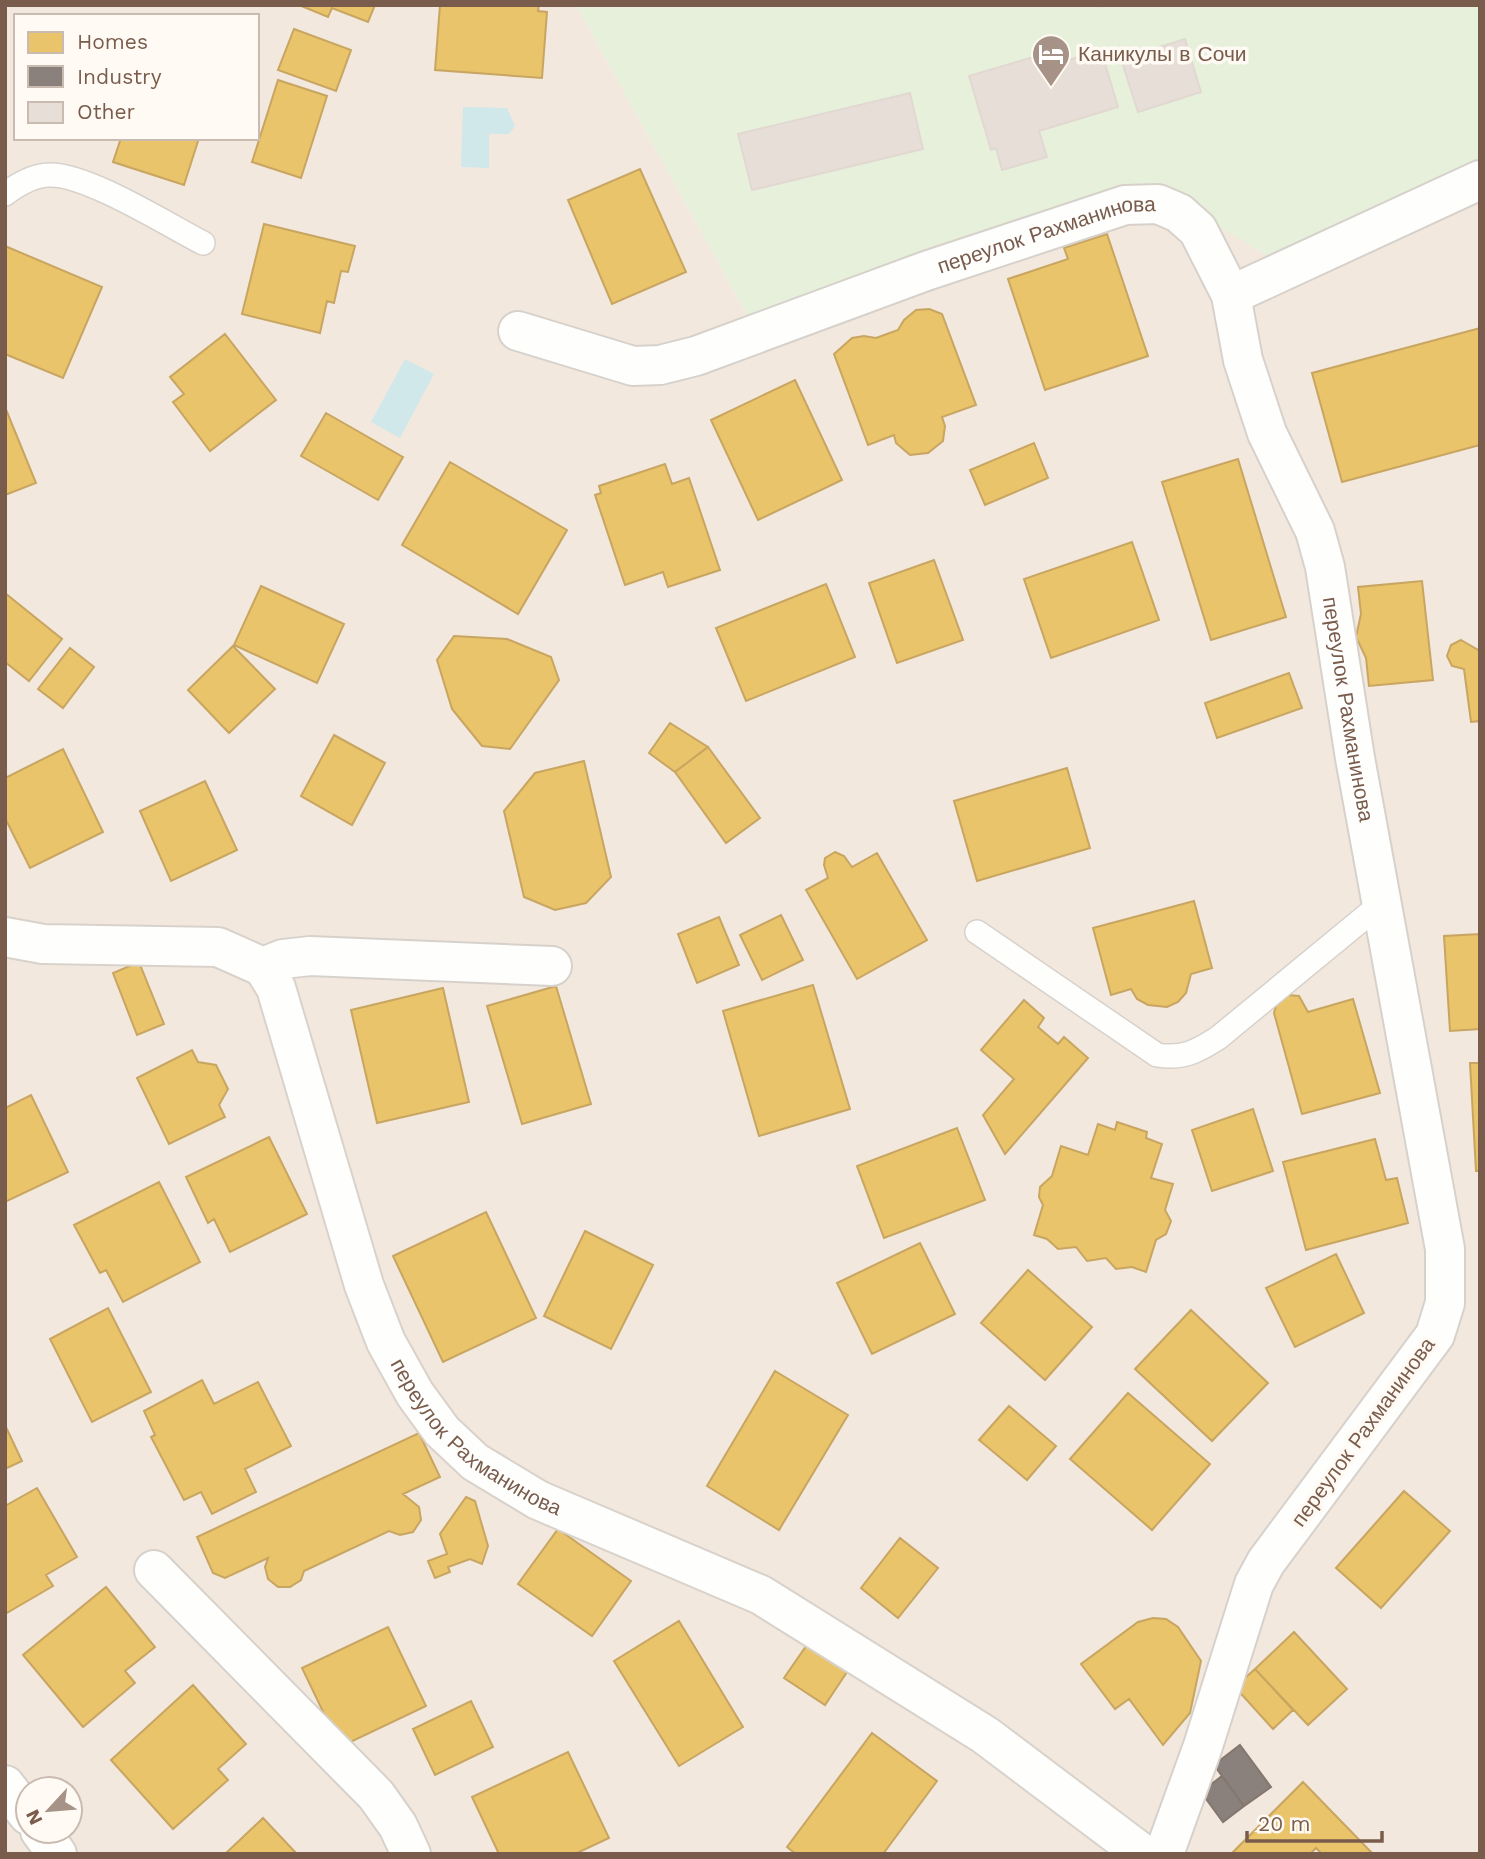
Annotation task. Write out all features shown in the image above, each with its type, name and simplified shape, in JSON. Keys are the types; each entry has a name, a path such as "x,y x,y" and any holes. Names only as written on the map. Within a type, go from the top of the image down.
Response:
{"street":[{"path":"1231,295 1480,180"},
{"name":"переулок Рахманинова","path":"518,331 633,366 660,365 696,356 926,271 1125,205 1142,203 1158,204 1179,213 1198,230 1231,295 1243,360 1253,394 1267,433 1305,507 1325,567 1355,758 1445,1249 1446,1303 1435,1335 1411,1372 1265,1562 1246,1605 1203,1746 1164,1854"},
{"path":"5,937 43,944 218,947 263,967 283,959 310,956 552,966"},
{"name":"переулок Рахманинова","path":"263,967 276,988 364,1286 386,1342 415,1394 442,1431 475,1462 538,1500 761,1595 985,1735 1143,1854"},
{"path":"154,1570 376,1794 398,1826 411,1854"}],"lane":[{"path":"5,194 19,184 49,175 83,181 203,243"},
{"path":"977,932 1157,1055 1176,1058 1194,1053 1218,1038 1382,903"}],"shaded area":[{"path":"5,5 576,5 755,329 1156,188 1480,171 1480,1854 5,1854"}],"green space":[{"name":"Каникулы в Сочи","path":"576,5 1480,5 1480,171 1276,261 1156,188 755,329"}],"water":[{"path":"463,107 507,108 515,126 509,134 489,134 489,168 461,167"},
{"path":"405,359 434,374 400,438 371,422"}],"building: Homes":[{"path":"299,5 375,5 368,22 332,8 328,17"},
{"path":"440,5 539,5 538,11 547,12 542,78 435,70"},
{"path":"294,29 351,50 336,91 278,70"},
{"path":"278,80 327,96 301,178 252,162"},
{"path":"120,140 198,140 184,185 113,162"},
{"path":"640,169 686,272 612,304 568,200"},
{"path":"264,224 355,246 348,272 341,271 334,303 327,301 320,333 242,314"},
{"path":"1107,234 1148,356 1045,390 1008,279 1068,259 1064,248"},
{"path":"5,246 102,287 63,378 5,354"},
{"path":"929,309 942,314 976,405 942,417 945,426 943,441 928,453 910,455 896,443 894,435 868,445 834,354 852,338 876,338 898,330 904,320 916,310"},
{"path":"1480,328 1480,445 1342,482 1312,373"},
{"path":"225,334 276,400 210,451 173,402 184,394 170,377"},
{"path":"795,380 842,480 758,520 711,420"},
{"path":"5,407 36,483 5,495"},
{"path":"326,413 403,457 378,500 301,456"},
{"path":"1034,443 1048,478 985,505 970,470"},
{"path":"1238,459 1286,617 1211,640 1162,482"},
{"path":"450,462 567,530 518,614 402,545"},
{"path":"665,464 672,484 689,478 720,570 668,587 663,572 625,585 595,495 601,493 599,486"},
{"path":"1132,542 1159,620 1051,658 1024,579"},
{"path":"934,560 963,640 897,663 869,583"},
{"path":"1422,581 1433,680 1369,686 1366,658 1356,637 1361,614 1358,587"},
{"path":"826,584 855,657 746,701 716,628"},
{"path":"261,586 344,624 317,683 234,645"},
{"path":"5,593 62,639 29,681 5,662"},
{"path":"454,636 507,639 551,657 559,680 510,749 482,746 452,709 437,660"},
{"path":"1461,640 1480,651 1480,721 1471,722 1464,669 1452,666 1447,656 1451,645"},
{"path":"233,646 275,689 229,733 188,690"},
{"path":"70,648 94,667 63,708 38,689"},
{"path":"1289,673 1302,708 1217,738 1205,703"},
{"path":"670,723 708,747 675,772 649,753"},
{"path":"334,735 385,763 352,825 301,796"},
{"path":"708,747 760,818 726,843 675,772"},
{"path":"63,749 103,832 30,868 5,818 5,778"},
{"path":"584,761 611,877 586,903 555,910 524,897 504,811 535,773"},
{"path":"1067,768 1090,848 977,881 954,801"},
{"path":"205,781 237,850 171,881 140,811"},
{"path":"835,852 844,856 852,867 877,853 927,940 857,979 806,890 828,878 825,858"},
{"path":"1194,901 1212,968 1191,974 1186,993 1178,1002 1167,1007 1148,1005 1137,999 1131,989 1111,995 1093,928"},
{"path":"781,915 803,960 762,980 740,935"},
{"path":"719,917 739,965 697,983 678,934"},
{"path":"1480,934 1480,1029 1450,1031 1444,936"},
{"path":"139,962 164,1024 137,1035 113,973"},
{"path":"813,985 850,1109 759,1136 723,1011"},
{"path":"556,986 591,1104 522,1124 487,1006"},
{"path":"443,988 469,1102 377,1123 351,1010"},
{"path":"1288,995 1299,996 1308,1012 1353,999 1380,1093 1302,1114 1274,1013 1277,1002"},
{"path":"1024,1000 1044,1018 1038,1027 1058,1044 1064,1037 1088,1058 1005,1154 983,1115 1014,1079 981,1050"},
{"path":"192,1050 198,1062 216,1065 228,1089 219,1105 225,1117 169,1144 137,1078"},
{"path":"1470,1063 1480,1063 1480,1171 1476,1171"},
{"path":"31,1095 68,1172 5,1202 5,1108"},
{"path":"1253,1109 1273,1171 1212,1191 1192,1130"},
{"path":"1117,1122 1147,1132 1146,1138 1162,1144 1151,1178 1173,1184 1165,1210 1171,1221 1166,1234 1156,1240 1146,1272 1132,1267 1116,1269 1106,1258 1087,1261 1076,1247 1058,1249 1047,1239 1034,1235 1043,1205 1039,1197 1040,1187 1052,1176 1061,1146 1088,1155 1098,1124 1115,1130"},
{"path":"957,1128 985,1200 884,1238 857,1166"},
{"path":"269,1137 307,1214 230,1252 214,1219 208,1223 186,1177"},
{"path":"1375,1139 1386,1180 1397,1178 1408,1223 1306,1250 1283,1162"},
{"path":"159,1182 200,1262 123,1302 106,1270 100,1273 74,1225"},
{"path":"486,1212 536,1318 443,1362 393,1256"},
{"path":"585,1231 653,1265 611,1349 544,1316"},
{"path":"920,1243 955,1314 872,1354 837,1283"},
{"path":"1336,1254 1364,1313 1295,1347 1266,1288"},
{"path":"1028,1270 1092,1327 1045,1380 981,1323"},
{"path":"108,1308 151,1392 92,1422 50,1339"},
{"path":"1191,1310 1268,1383 1212,1441 1135,1369"},
{"path":"775,1371 848,1415 779,1530 707,1486"},
{"path":"202,1380 214,1404 258,1382 291,1446 245,1469 256,1492 212,1514 201,1492 184,1500 151,1437 155,1435 144,1411"},
{"path":"1128,1393 1210,1464 1152,1530 1070,1459"},
{"path":"1009,1406 1056,1446 1027,1480 979,1440"},
{"path":"5,1425 22,1461 5,1469"},
{"path":"419,1433 440,1477 403,1494 419,1507 421,1520 413,1532 400,1535 389,1531 304,1571 301,1580 290,1587 278,1587 268,1579 265,1567 268,1558 225,1578 213,1573 197,1537"},
{"path":"37,1488 77,1557 46,1575 53,1586 5,1614 5,1506"},
{"path":"1404,1491 1450,1531 1381,1608 1336,1568"},
{"path":"466,1497 475,1501 488,1546 482,1564 470,1559 448,1567 450,1572 435,1578 428,1561 447,1554 440,1534"},
{"path":"558,1529 631,1581 592,1636 518,1584"},
{"path":"900,1538 938,1568 898,1618 861,1588"},
{"path":"106,1587 155,1647 125,1671 135,1683 83,1727 23,1655"},
{"path":"1153,1618 1166,1619 1178,1627 1201,1661 1190,1713 1163,1745 1129,1699 1115,1709 1081,1664 1138,1622"},
{"path":"679,1621 743,1727 679,1766 614,1661"},
{"path":"388,1627 426,1706 340,1747 302,1668"},
{"path":"1294,1632 1347,1689 1308,1725 1255,1669"},
{"path":"811,1639 851,1666 825,1705 784,1678"},
{"path":"1255,1669 1293,1710 1273,1729 1235,1687"},
{"path":"193,1685 246,1744 218,1769 228,1780 173,1829 111,1760"},
{"path":"471,1701 493,1747 435,1775 413,1729"},
{"path":"872,1733 937,1781 883,1854 796,1854 787,1847"},
{"path":"568,1752 609,1838 575,1854 499,1854 472,1797"},
{"path":"1303,1782 1373,1854 1322,1854 1316,1848 1310,1854 1231,1854"},
{"path":"263,1818 297,1854 225,1854"}],"building: Industry":[{"path":"1240,1745 1271,1787 1244,1806 1214,1765"},
{"path":"1222,1776 1244,1806 1223,1822 1201,1792"}],"building: Other":[{"path":"1185,39 1201,92 1138,112 1121,59"},
{"path":"1101,50 1118,107 1039,131 1047,157 1002,170 996,148 991,150 969,76 1043,54 1046,67"},
{"path":"910,93 923,149 752,190 738,134"}],"place":[{"name":"Каникулы в Сочи","path":"1051,88"}]}
